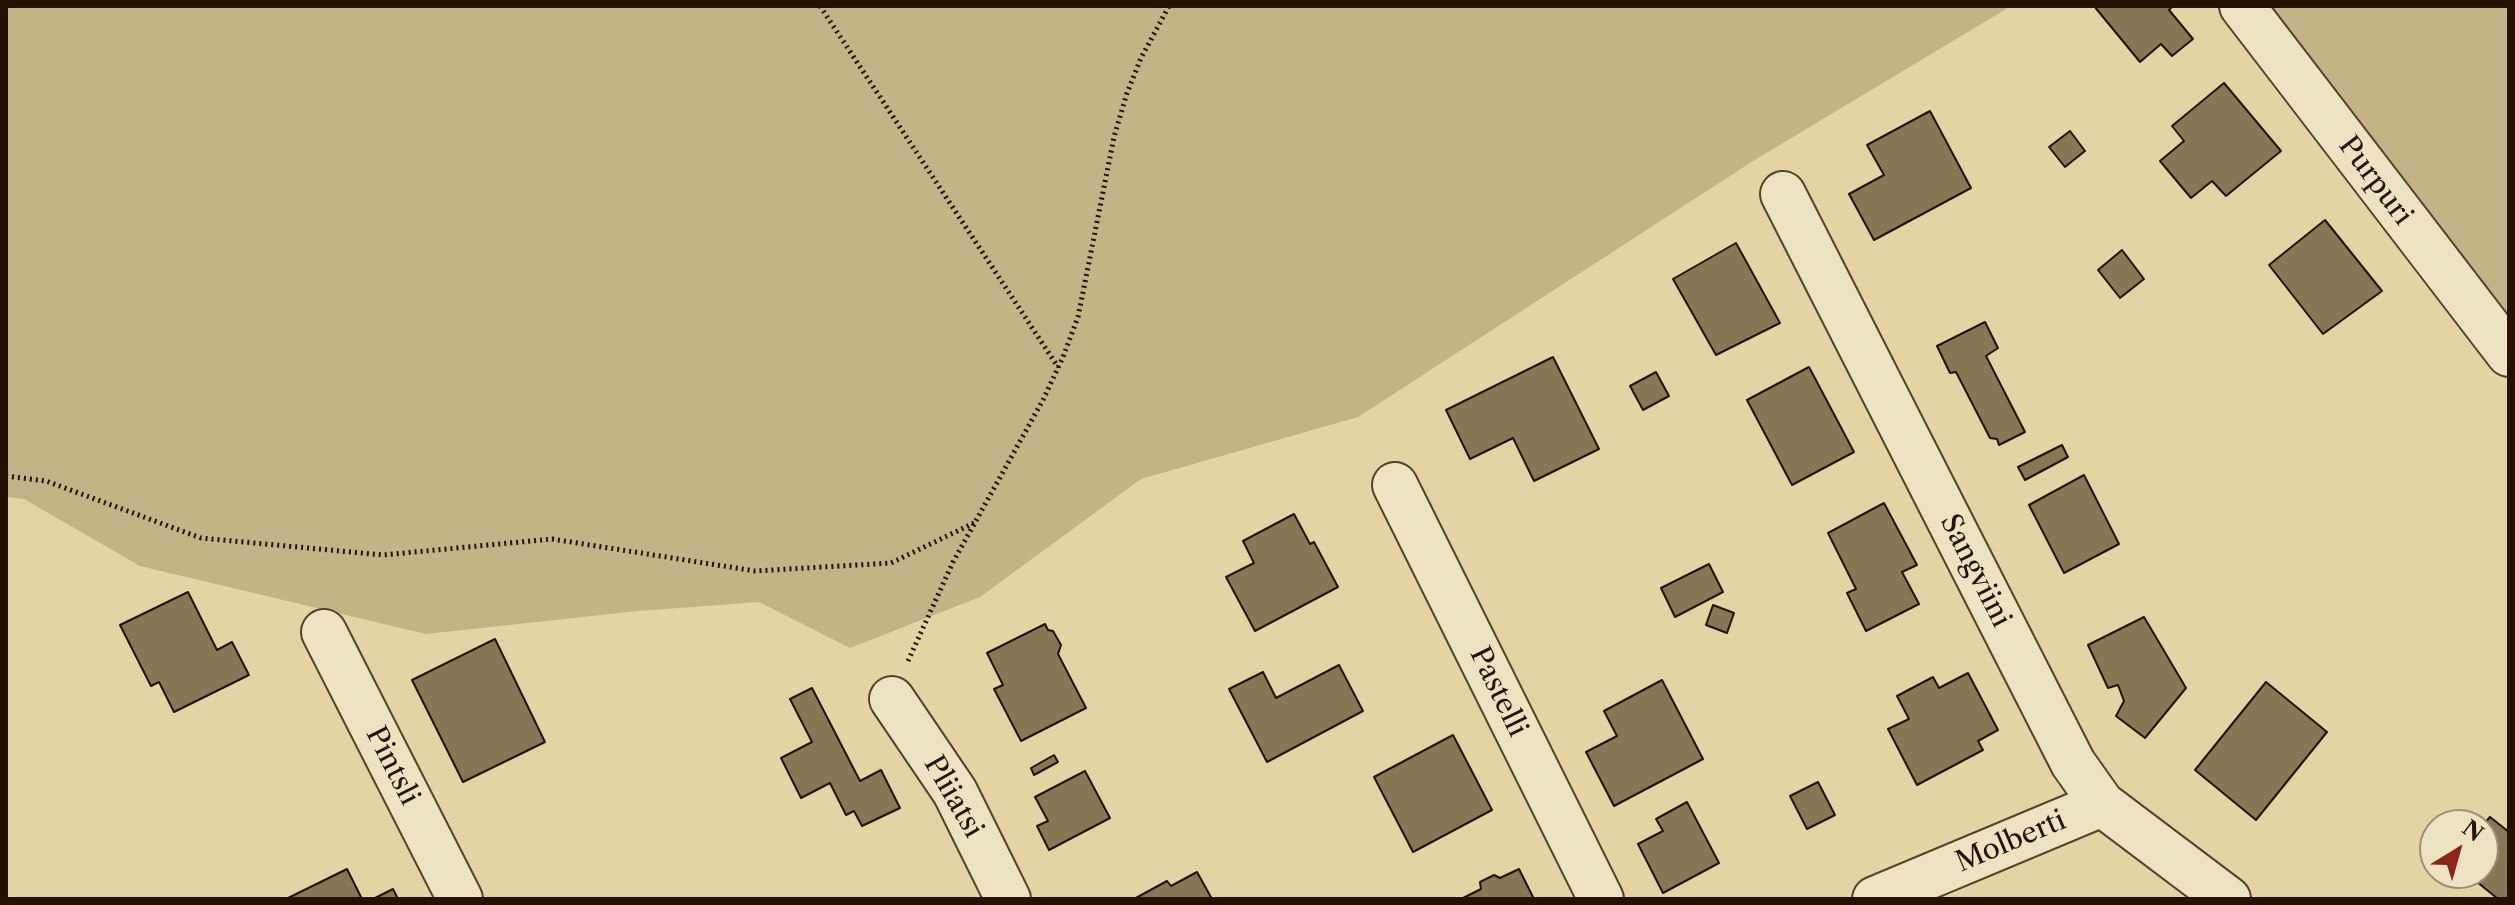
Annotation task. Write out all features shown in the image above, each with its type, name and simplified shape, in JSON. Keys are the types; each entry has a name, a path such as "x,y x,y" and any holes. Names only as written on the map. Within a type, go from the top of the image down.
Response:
{"street":[{"name":"Purpuri","path":"2242,6 2509,354"},
{"name":"Sangviini","path":"1783,194 2073,763 2102,804 2228,899"},
{"name":"Pastelli","path":"1395,485 1601,899"},
{"name":"Pintsli","path":"324,632 460,899"},
{"name":"Pliiatsi","path":"892,699 955,792 1008,899"},
{"name":"Molberti","path":"1875,899 2102,804"}],"path":[{"path":"820,6 1058,367"},
{"path":"892,699 953,562 1043,400 1078,317 1114,137 1141,58 1169,6"},
{"path":"6,476 46,481 201,538 383,555 552,539 755,571 891,563 974,523"}],"shaded area":[{"path":"6,6 2011,6 1753,161 1358,417 1141,479 980,597 850,648 759,602 638,611 426,634 140,566 24,499 6,497"},
{"path":"2268,6 2509,6 2509,319"}],"building":[{"path":"2094,6 2173,6 2169,10 2193,39 2172,56 2161,44 2140,62"},
{"path":"2224,83 2281,151 2226,196 2212,181 2191,198 2160,161 2184,141 2172,126"},
{"path":"1930,111 1971,188 1874,240 1849,194 1884,175 1867,145"},
{"path":"2070,131 2085,151 2065,167 2049,147"},
{"path":"2325,220 2382,291 2323,334 2269,265"},
{"path":"1736,243 1780,323 1716,355 1673,279"},
{"path":"2122,250 2144,279 2120,298 2098,270"},
{"path":"1985,322 1998,348 1986,356 2025,432 1999,445 1997,439 1990,438 1956,372 1950,373 1937,346"},
{"path":"1553,357 1599,449 1534,481 1513,438 1470,459 1446,410"},
{"path":"1809,367 1854,452 1792,485 1747,400"},
{"path":"1656,372 1669,396 1643,410 1630,386"},
{"path":"2062,445 2068,457 2025,480 2018,467"},
{"path":"2084,475 2119,544 2064,573 2029,505"},
{"path":"1884,503 1917,565 1902,572 1919,604 1866,631 1847,593 1856,589 1828,533"},
{"path":"1294,514 1310,544 1314,542 1338,587 1255,631 1226,577 1254,563 1243,541"},
{"path":"1709,564 1723,592 1675,617 1661,588"},
{"path":"188,592 217,650 232,642 249,675 174,712 159,682 151,686 120,625"},
{"path":"1713,605 1734,613 1727,633 1706,625"},
{"path":"2144,617 2186,688 2145,738 2116,716 2124,701 2118,685 2108,688 2088,645"},
{"path":"1045,624 1061,645 1058,654 1086,708 1021,741 994,689 1003,685 987,653"},
{"path":"495,639 545,742 463,782 412,680"},
{"path":"1339,665 1363,711 1267,762 1229,689 1263,672 1276,698"},
{"path":"1968,673 1998,730 1978,741 1983,750 1917,785 1888,729 1909,719 1897,696 1933,677 1939,688"},
{"path":"1662,680 1703,759 1614,806 1586,752 1617,736 1604,711"},
{"path":"2266,682 2327,732 2256,820 2195,770"},
{"path":"812,688 860,781 881,770 900,808 862,826 854,811 846,815 830,783 801,798 781,758 812,742 790,699"},
{"path":"1453,735 1492,810 1413,852 1374,777"},
{"path":"1054,755 1058,762 1034,775 1031,768"},
{"path":"1085,771 1110,818 1049,850 1037,826 1048,821 1035,797"},
{"path":"1818,782 1835,815 1807,829 1790,796"},
{"path":"1687,802 1719,863 1663,893 1638,844 1663,831 1656,819"},
{"path":"2499,824 2509,832 2509,899 2498,899 2486,889 2499,889"},
{"path":"347,869 362,899 286,899"},
{"path":"1519,869 1534,899 1461,899 1481,889 1480,882 1494,875 1500,878"},
{"path":"1197,872 1212,899 1134,899 1167,881 1171,886"},
{"path":"393,889 398,899 373,899"}]}
